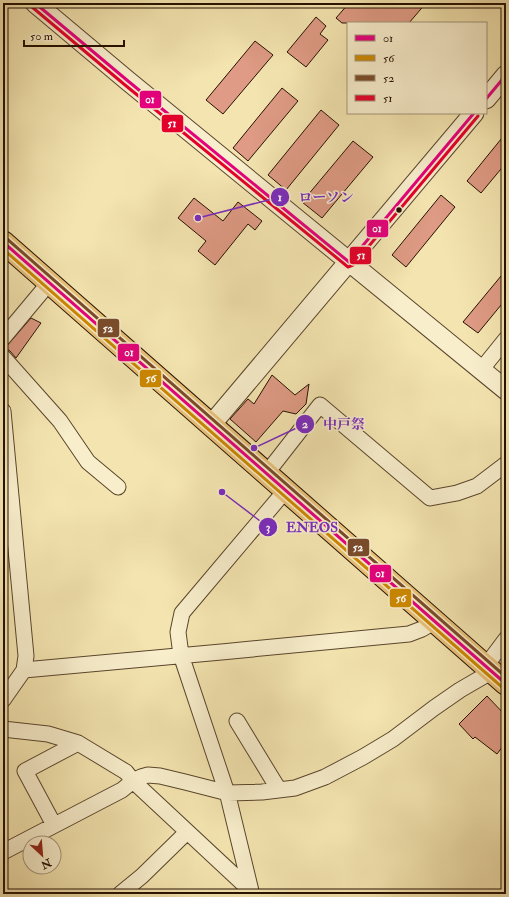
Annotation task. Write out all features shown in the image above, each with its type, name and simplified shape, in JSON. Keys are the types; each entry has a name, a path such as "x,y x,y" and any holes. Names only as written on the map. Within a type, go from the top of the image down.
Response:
{"highway":[{"path":"3,242 494,675"}],"street":[{"path":"35,3 128,81 506,390"},
{"path":"487,98 506,75"},
{"path":"211,425 473,114"},
{"path":"3,338 49,283"},
{"path":"481,370 506,339"},
{"path":"3,357 60,421 88,462 118,486"},
{"path":"266,474 320,405 430,498 457,493 477,486 506,464"},
{"path":"3,410 26,656 24,670 3,700"},
{"path":"252,892 228,793 181,655 178,632 182,613 285,490"},
{"path":"24,670 284,647 410,634 434,622"},
{"path":"3,852 122,790 133,781 148,775 160,776 228,793 262,792 294,788 325,777 349,765 393,739 460,690 494,675 506,639"},
{"path":"237,721 279,790"},
{"path":"3,729 48,734 78,743 126,772 133,781 252,892"},
{"path":"54,826 25,771 78,743"},
{"path":"120,894 142,876 187,832"}],"building":[{"path":"349,3 426,3 410,22 342,23 336,18"},
{"path":"316,17 326,26 320,34 328,40 306,67 287,52"},
{"path":"255,41 273,55 223,114 206,100"},
{"path":"282,88 298,101 248,161 233,148"},
{"path":"321,110 339,125 286,190 268,175"},
{"path":"506,133 506,163 481,193 467,181"},
{"path":"353,141 373,157 322,218 302,202"},
{"path":"441,195 455,207 406,267 392,255"},
{"path":"194,198 223,221 238,202 262,221 255,230 248,224 215,265 198,251 206,241 178,218"},
{"path":"506,270 506,299 478,333 463,322"},
{"path":"31,318 41,323 16,358 5,348"},
{"path":"272,375 295,395 309,384 306,404 296,414 283,411 256,442 230,419 248,399 254,404"},
{"path":"487,696 506,716 506,742 497,754 475,737 473,739 459,724"}],"transit line":[{"name":"01","path":"35,3 349,262 473,114"},
{"name":"51","path":"32,7 348,267 353,265 478,116"},
{"name":"01","path":"487,98 506,75"},
{"name":"52","path":"6,238 506,677"},
{"name":"01","path":"3,242 506,684"},
{"name":"56","path":"3,249 503,688"}],"place":[{"name":"ローソン","path":"198,218"},
{"name":"中戸祭","path":"254,448"},
{"name":"ENEOS","path":"222,492"}]}
